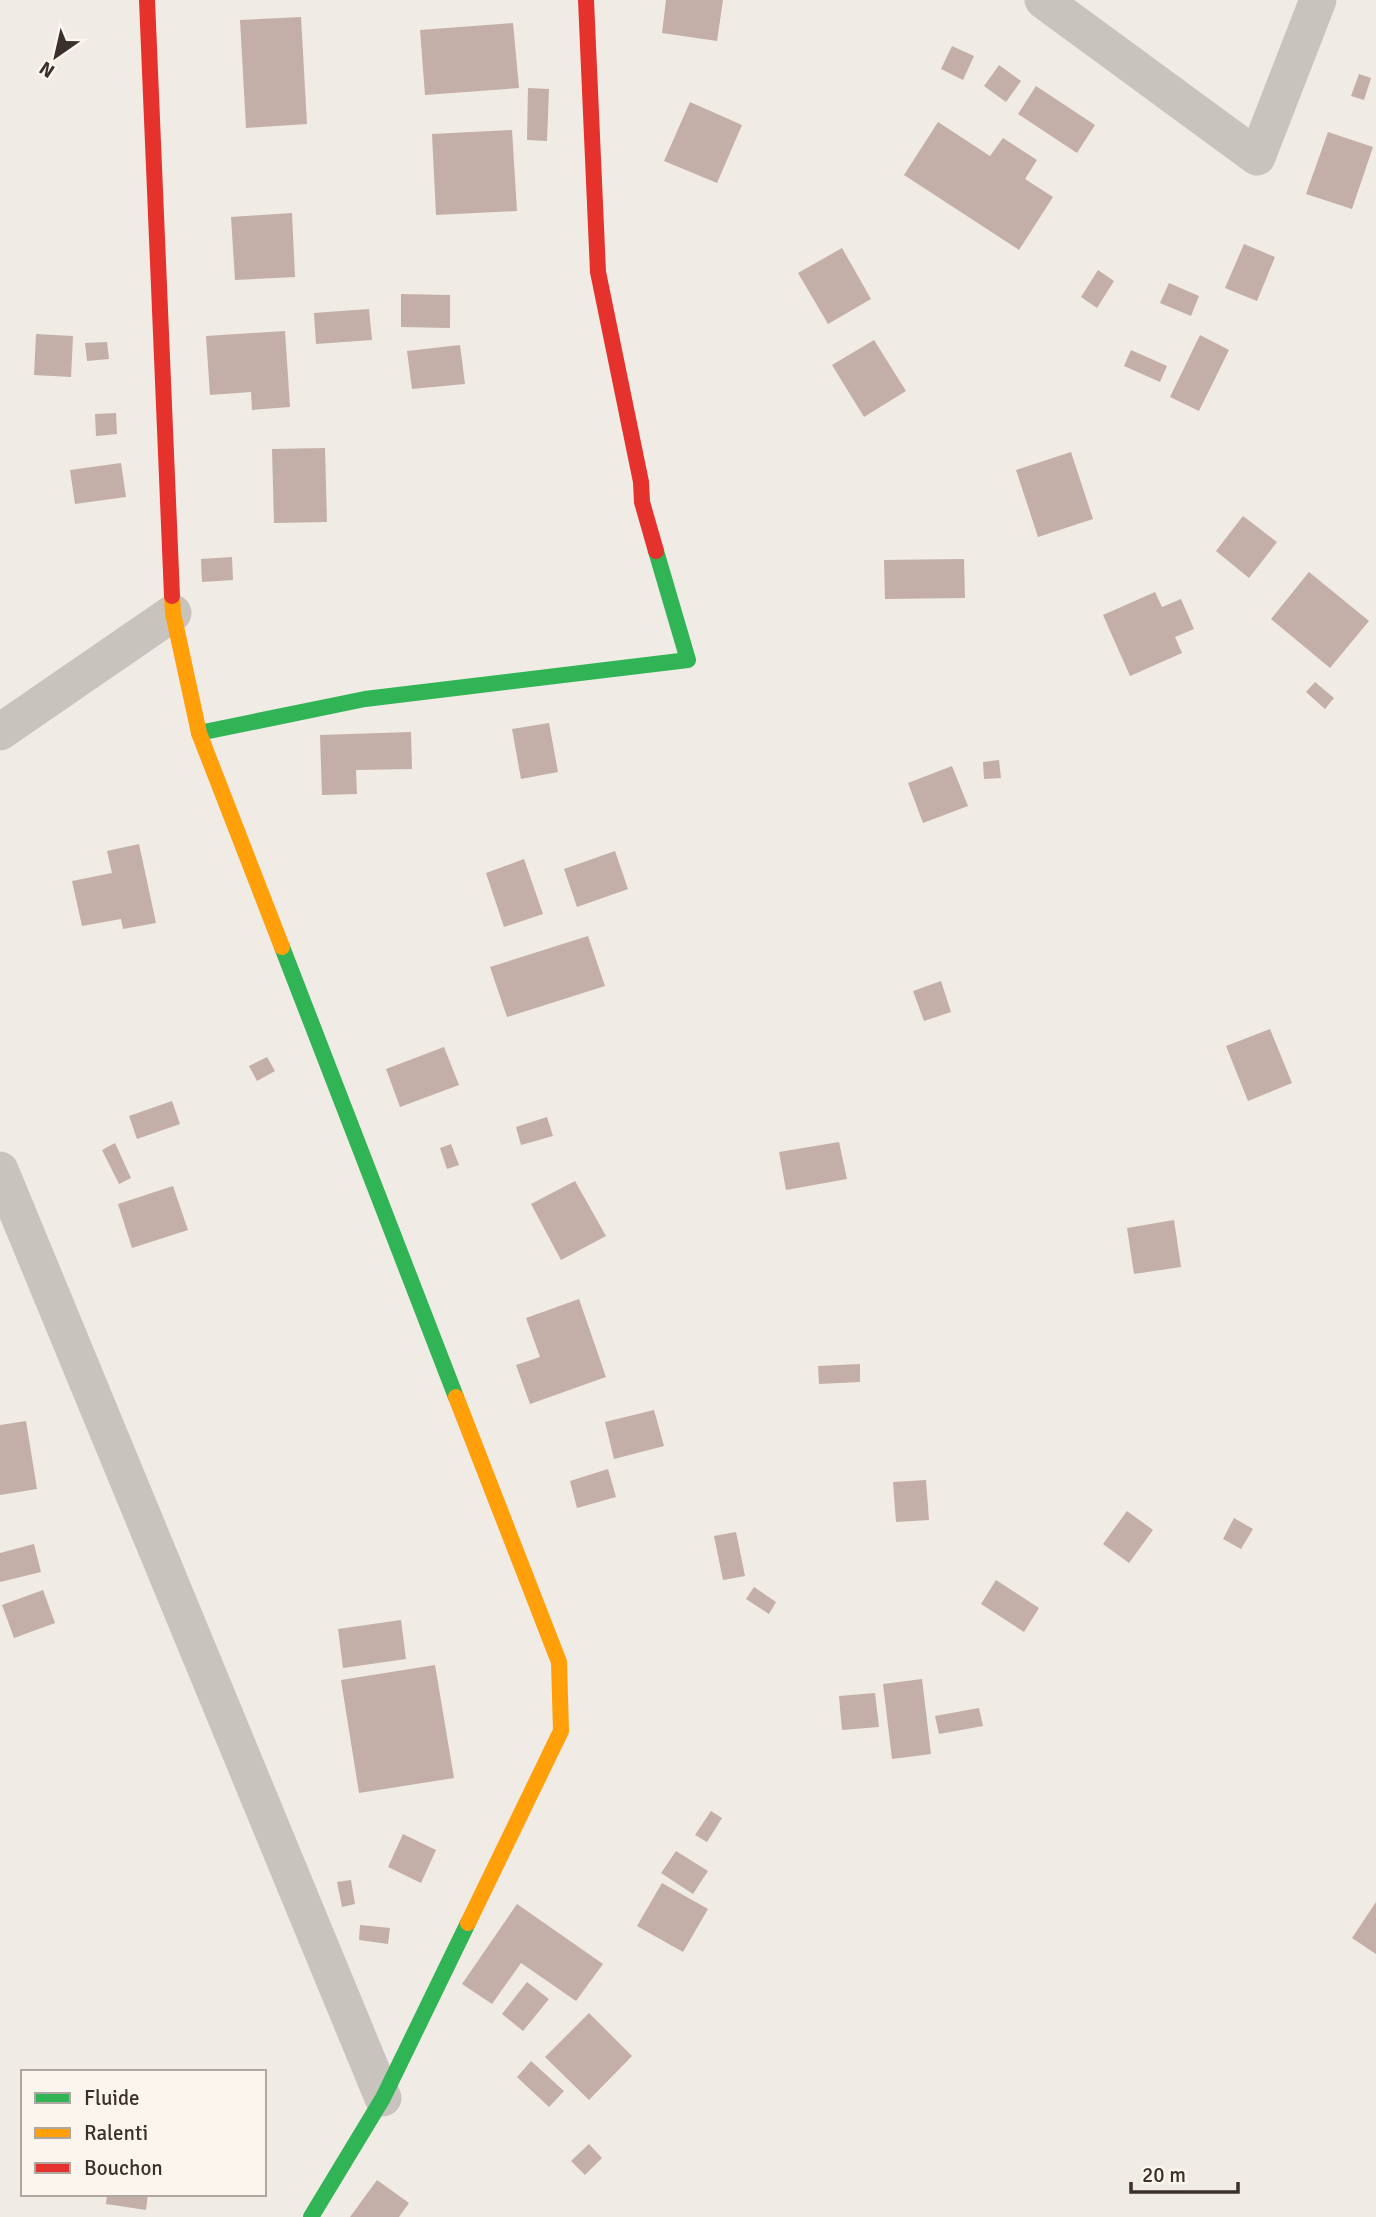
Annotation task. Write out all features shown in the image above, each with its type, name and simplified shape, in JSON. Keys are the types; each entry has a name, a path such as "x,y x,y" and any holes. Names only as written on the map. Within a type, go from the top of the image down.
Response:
{"street":[{"path":"147,0 173,613 199,733 559,1662 561,1731 383,2098 311,2217"},
{"path":"199,733 365,699 688,660 642,502 641,482 598,272 586,0"},
{"path":"1043,0 1257,157 1318,0"},
{"path":"0,732 173,613"},
{"path":"0,1170 383,2098"}],"building":[{"path":"666,0 723,0 717,41 662,33"},
{"path":"301,17 307,124 246,128 240,20"},
{"path":"513,23 519,88 425,95 420,30"},
{"path":"952,46 974,56 963,80 941,69"},
{"path":"999,65 1021,81 1006,102 984,86"},
{"path":"1359,74 1371,78 1364,100 1351,96"},
{"path":"1036,86 1095,125 1077,153 1018,114"},
{"path":"528,88 549,89 547,141 527,140"},
{"path":"690,102 742,125 717,183 664,161"},
{"path":"938,122 990,156 1003,138 1037,160 1025,179 1053,197 1019,250 904,175"},
{"path":"512,130 517,211 436,215 432,134"},
{"path":"1328,132 1373,147 1352,209 1306,194"},
{"path":"292,213 295,277 235,280 231,217"},
{"path":"1244,244 1275,257 1257,301 1225,288"},
{"path":"842,248 871,299 828,324 798,273"},
{"path":"1098,270 1114,281 1097,308 1081,297"},
{"path":"1169,283 1199,296 1191,316 1160,303"},
{"path":"401,294 450,295 450,328 401,327"},
{"path":"369,309 372,340 316,344 314,313"},
{"path":"285,331 290,407 252,410 251,392 210,395 206,336"},
{"path":"36,334 73,336 71,377 34,375"},
{"path":"1200,335 1229,350 1199,411 1170,397"},
{"path":"874,340 906,391 864,417 832,365"},
{"path":"107,342 109,359 87,361 85,343"},
{"path":"460,345 465,384 412,389 407,351"},
{"path":"1131,350 1167,366 1160,382 1124,366"},
{"path":"116,413 117,434 96,436 95,414"},
{"path":"325,448 327,522 274,523 272,449"},
{"path":"1071,452 1093,519 1038,537 1016,470"},
{"path":"121,463 126,497 75,504 70,470"},
{"path":"1243,516 1277,542 1249,578 1216,551"},
{"path":"232,557 233,580 202,582 201,559"},
{"path":"964,559 965,598 885,599 884,560"},
{"path":"1309,572 1369,621 1330,668 1271,619"},
{"path":"1155,592 1162,607 1181,599 1194,629 1175,637 1182,653 1130,676 1103,615"},
{"path":"1315,682 1334,698 1325,709 1306,692"},
{"path":"549,723 558,772 521,779 512,729"},
{"path":"411,732 412,769 356,770 357,794 322,795 320,735"},
{"path":"999,760 1001,778 984,779 983,762"},
{"path":"952,766 968,806 923,823 908,783"},
{"path":"139,844 156,923 123,929 121,919 82,926 72,881 112,873 107,851"},
{"path":"615,851 628,889 577,907 564,869"},
{"path":"524,859 543,914 504,927 486,873"},
{"path":"588,936 605,986 507,1017 490,967"},
{"path":"941,981 951,1012 924,1021 913,991"},
{"path":"1270,1029 1292,1083 1248,1101 1226,1046"},
{"path":"444,1047 459,1085 400,1107 386,1069"},
{"path":"267,1057 275,1071 257,1081 249,1066"},
{"path":"172,1101 180,1124 137,1139 129,1116"},
{"path":"547,1117 553,1136 521,1145 516,1127"},
{"path":"839,1142 847,1179 786,1190 779,1152"},
{"path":"115,1143 131,1178 119,1184 102,1150"},
{"path":"451,1144 459,1165 447,1169 440,1148"},
{"path":"575,1181 606,1236 561,1260 531,1204"},
{"path":"173,1186 188,1230 132,1248 118,1204"},
{"path":"1174,1220 1181,1267 1134,1274 1127,1228"},
{"path":"579,1299 606,1377 530,1404 516,1365 540,1357 526,1318"},
{"path":"860,1364 860,1382 819,1384 818,1366"},
{"path":"654,1410 664,1446 614,1459 605,1422"},
{"path":"26,1421 37,1489 0,1495 0,1425"},
{"path":"608,1469 616,1497 577,1508 570,1481"},
{"path":"926,1480 929,1520 896,1522 893,1482"},
{"path":"1127,1511 1153,1530 1129,1563 1103,1544"},
{"path":"1234,1518 1253,1529 1241,1549 1223,1539"},
{"path":"736,1532 745,1576 723,1580 714,1536"},
{"path":"34,1544 41,1572 0,1582 0,1553"},
{"path":"996,1580 1039,1608 1024,1632 981,1604"},
{"path":"754,1587 776,1602 769,1614 746,1599"},
{"path":"43,1590 55,1623 14,1638 2,1605"},
{"path":"401,1620 406,1659 343,1668 338,1629"},
{"path":"435,1665 454,1778 359,1793 341,1680"},
{"path":"922,1679 931,1754 892,1759 883,1684"},
{"path":"875,1693 879,1727 842,1730 839,1696"},
{"path":"979,1708 983,1726 939,1734 935,1716"},
{"path":"711,1811 722,1818 707,1842 695,1835"},
{"path":"403,1834 436,1850 421,1883 388,1867"},
{"path":"676,1851 708,1871 693,1894 661,1873"},
{"path":"351,1880 355,1904 342,1907 337,1882"},
{"path":"662,1883 708,1909 683,1952 637,1926"},
{"path":"1376,1902 1376,1954 1352,1938"},
{"path":"517,1904 603,1964 576,2001 521,1963 492,2004 462,1984"},
{"path":"360,1925 390,1928 388,1944 359,1940"},
{"path":"527,1982 549,1999 523,2031 502,2014"},
{"path":"589,2013 632,2056 589,2100 545,2057"},
{"path":"531,2061 564,2091 549,2107 517,2077"},
{"path":"589,2144 602,2158 585,2175 571,2161"},
{"path":"377,2180 409,2203 399,2217 350,2217"},
{"path":"107,2196 148,2196 146,2210 106,2204"}],"traffic: fast":[{"path":"199,733 365,699 688,660 656,551"},
{"path":"282,947 456,1397"},
{"path":"311,2217 383,2098 468,1923"}],"traffic: slow":[{"path":"172,596 173,613 199,733 282,947"},
{"path":"456,1397 559,1662 561,1731 468,1923"}],"traffic: jam":[{"path":"147,0 172,596"},
{"path":"586,0 598,272 641,482 642,502 656,551"}]}
